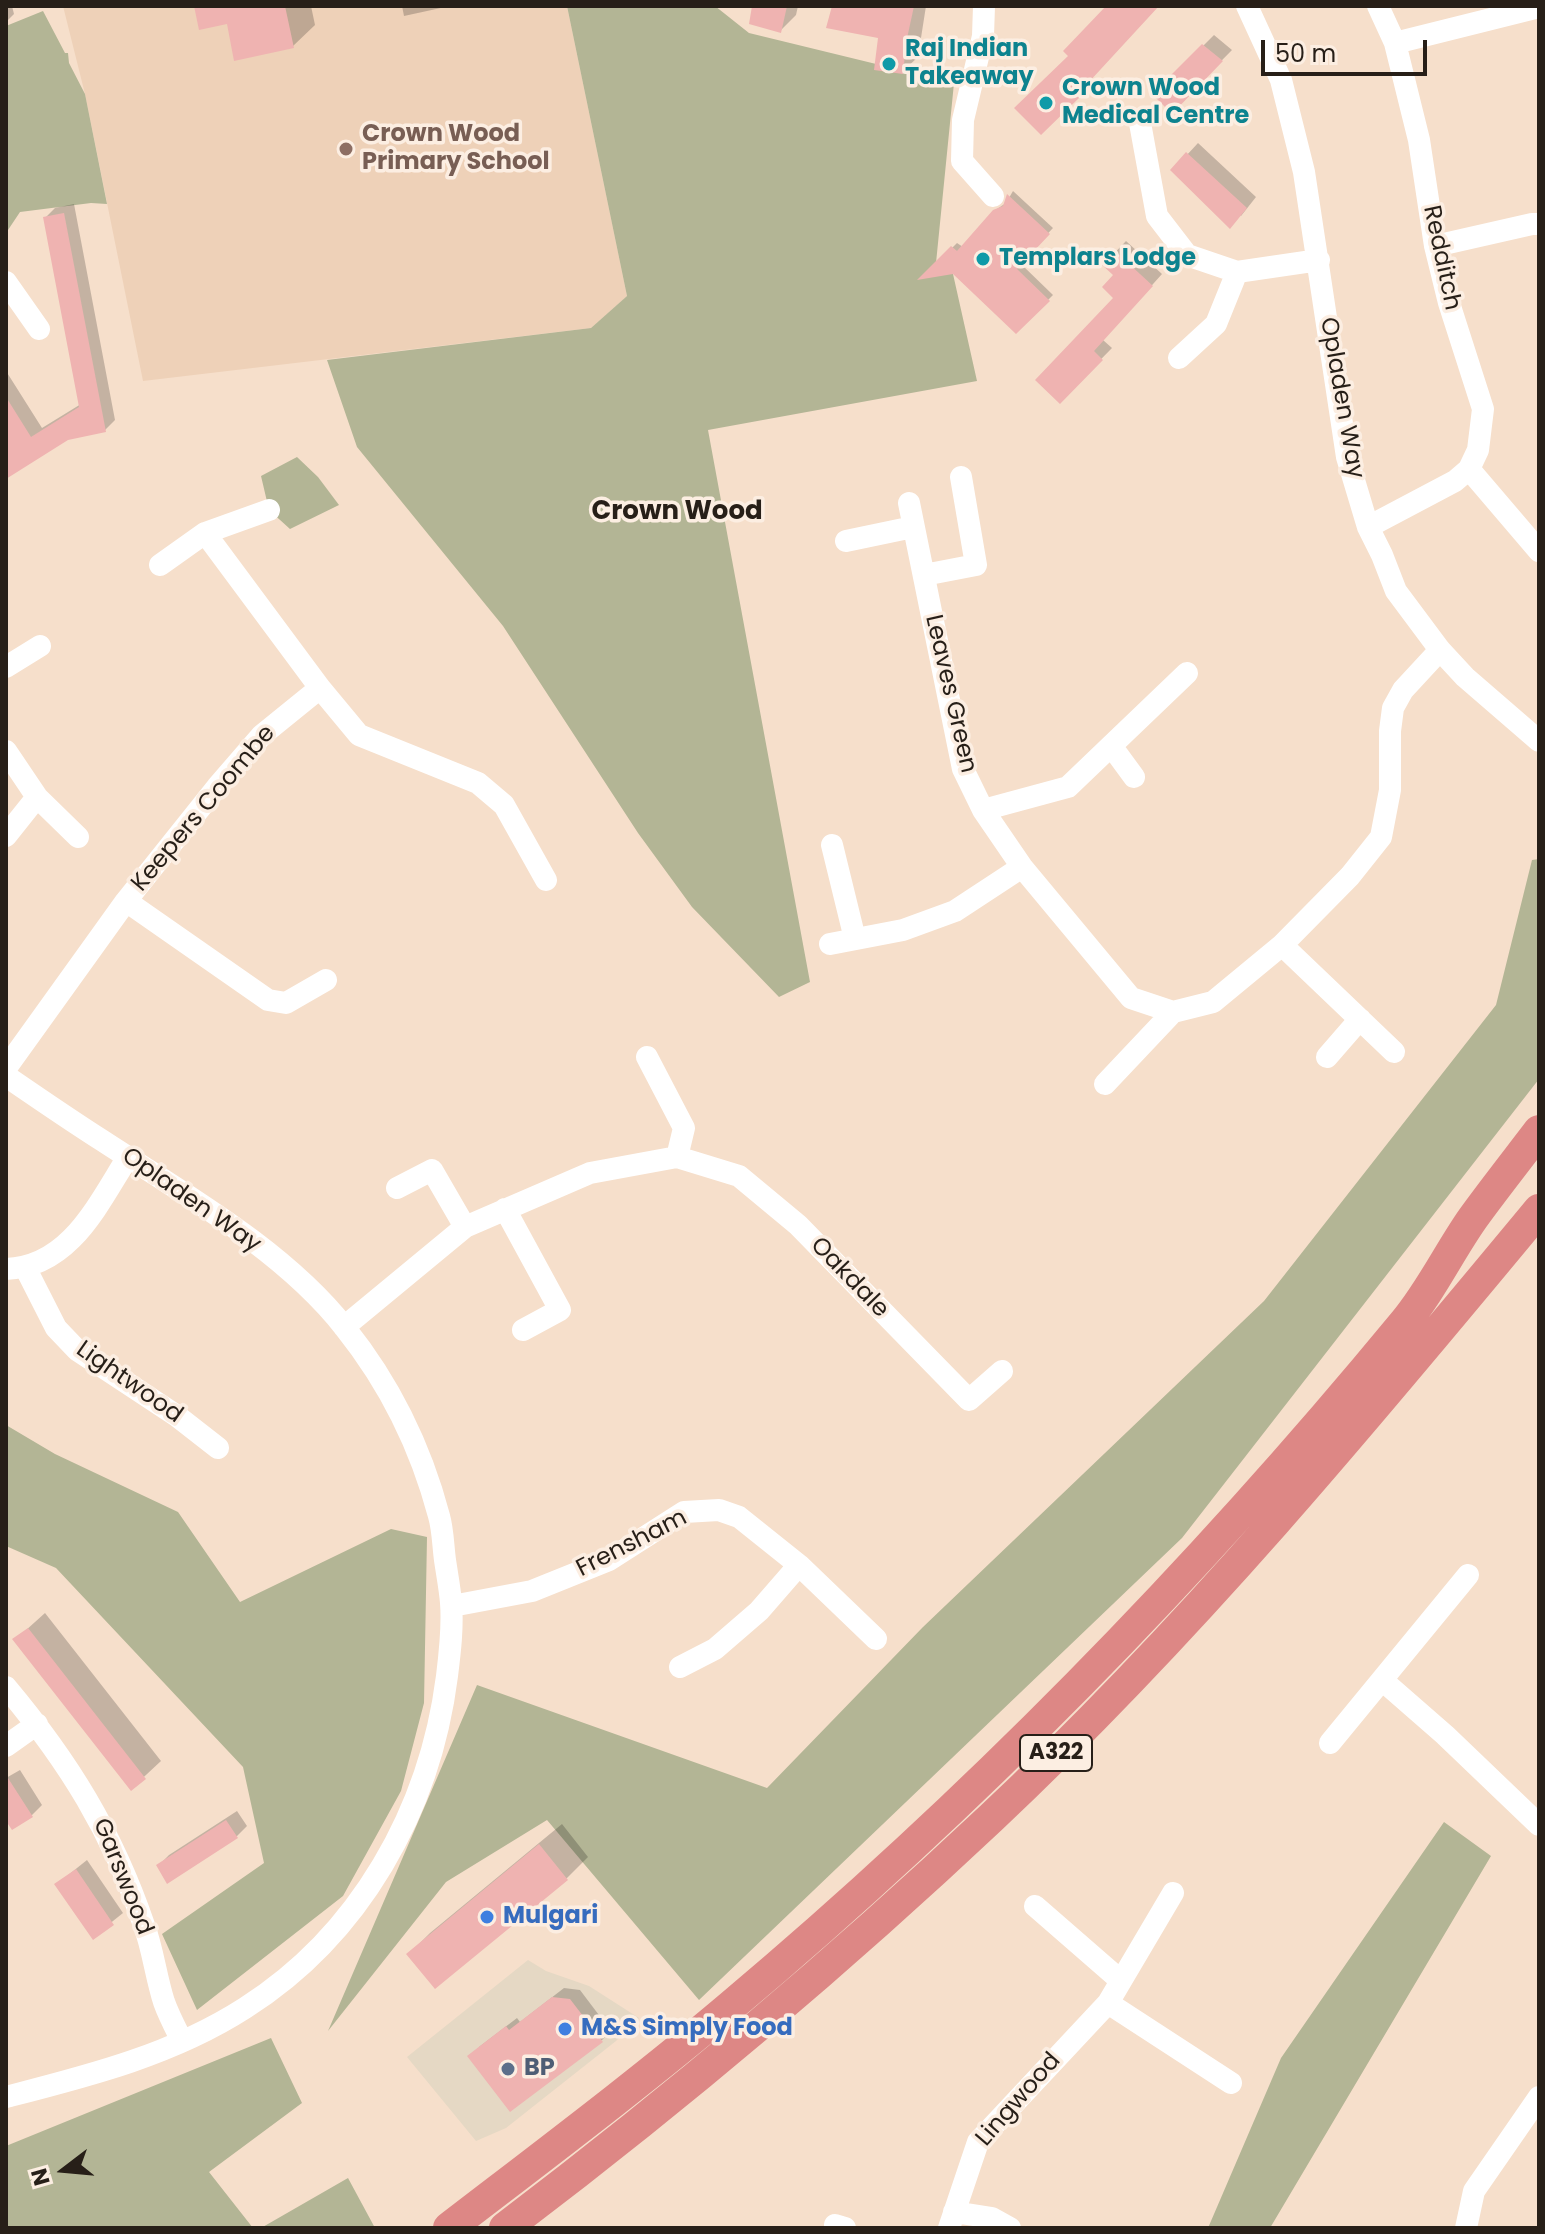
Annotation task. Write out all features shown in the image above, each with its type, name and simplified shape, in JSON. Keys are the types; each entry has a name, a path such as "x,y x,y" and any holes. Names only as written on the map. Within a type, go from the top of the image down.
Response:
{"highway":[{"name":"A322","path":"449,2228 629,2090 734,2004 965,1796 1091,1672 1232,1521 1408,1319 1472,1220 1539,1131"},
{"name":"A322","path":"505,2228 598,2157 747,2034 993,1816 1196,1610 1287,1511 1539,1210"}],"street":[{"path":"984,6 983,36 963,120 962,161 993,196"},
{"name":"Opladen Way","path":"1247,6 1281,80 1304,172 1347,457 1368,527 1396,591 1440,650 1465,677 1538,739"},
{"name":"Redditch","path":"1378,6 1395,43 1419,140 1435,246 1449,303 1483,409 1478,450 1469,469"},
{"path":"1395,43 1539,7"},
{"path":"1140,123 1157,216 1187,255 1237,272 1319,260"},
{"path":"1435,246 1539,224"},
{"path":"1179,358 1216,324 1237,272"},
{"path":"6,282 39,329"},
{"path":"1368,527 1455,481 1469,469 1539,551"},
{"path":"924,575 976,565 961,477"},
{"name":"Leaves Green","path":"909,503 963,769 983,810 1022,867 1131,998 1173,1012"},
{"path":"160,565 205,533 269,510"},
{"path":"846,541 913,527"},
{"path":"205,533 320,688 359,735 478,783 504,805 546,880"},
{"path":"6,667 40,646"},
{"path":"1105,1084 1173,1012 1213,1002 1282,945 1350,876 1381,837 1390,790 1393,708 1403,690 1440,650"},
{"path":"983,810 1068,787 1187,673"},
{"name":"Keepers Coombe","path":"6,1068 126,901 262,735 320,688"},
{"path":"1112,747 1134,777"},
{"path":"6,751 37,797 78,837"},
{"path":"6,836 37,797"},
{"path":"832,845 855,939"},
{"path":"830,944 903,930 955,911 1022,867"},
{"name":"Keepers Coombe","path":"126,901 268,1000 286,1003 326,980"},
{"path":"1282,945 1394,1052"},
{"path":"1327,1057 1360,1019"},
{"path":"647,1057 684,1128 677,1157"},
{"name":"Opladen Way","path":"6,1076 243,1232 314,1294 344,1327 381,1379 417,1445 440,1519 452,1606 442,1716 425,1777 408,1817 369,1888 342,1924 297,1968 245,2008 182,2041 112,2070 6,2097"},
{"name":"Lightwood","path":"128,1157 88,1221 64,1248 16,1269 56,1328 77,1350 177,1416 218,1448"},
{"name":"Oakdale","path":"344,1327 465,1227 590,1173 677,1157 739,1176 798,1225 969,1400 1002,1371"},
{"path":"397,1188 432,1170 465,1227"},
{"path":"505,1209 560,1310 523,1330"},
{"name":"Frensham","path":"452,1606 532,1591 609,1560 684,1512 719,1510 739,1517 799,1565 876,1639"},
{"path":"680,1667 715,1649 759,1611 799,1565"},
{"path":"1330,1743 1468,1575"},
{"path":"1382,1680 1539,1825"},
{"name":"Garswood","path":"6,1687 37,1724 84,1791 107,1833 145,1926 164,2003 182,2041"},
{"path":"6,1746 37,1724"},
{"name":"Lingwood","path":"1010,2228 992,2218 952,2220 978,2142 1108,2003 1173,1893"},
{"path":"1035,1906 1120,1980"},
{"path":"1108,2003 1231,2083"},
{"path":"1466,2228 1474,2191 1539,2097"}],"shaded area":[{"name":"Crown Wood Primary School","path":"63,6 567,6 627,296 591,328 143,381 85,94"},
{"path":"528,1960 546,1971 589,1986 639,2018 616,2041 506,2128 476,2141 407,2057"}],"green space":[{"path":"567,6 715,6 749,33 954,83 936,263 953,274 977,381 708,430 810,982 779,997 692,907 638,833 503,626 357,447 327,360 591,328 627,296"},
{"path":"43,11 65,53 68,53 69,63 85,94 107,204 91,203 20,212 6,233 6,26"},
{"path":"297,457 318,477 339,505 290,529 269,510 261,476"},
{"path":"1539,859 1539,1079 1182,1538 699,2000 547,1820 446,1882 328,2031 477,1685 767,1788 923,1627 1264,1301 1496,1005 1532,860"},
{"path":"6,1425 55,1454 178,1512 240,1602 391,1529 427,1537 424,1703 401,1791 343,1896 197,2010 162,1934 264,1863 243,1767 56,1568 6,1546"},
{"path":"1444,1822 1491,1856 1270,2228 1208,2228 1281,2058"},
{"path":"271,2038 302,2103 209,2172 253,2228 6,2228 6,2146"},
{"path":"348,2178 375,2228 261,2228"}],"building":[{"path":"194,6 285,6 294,48 234,61 227,24 199,30"},
{"path":"752,6 787,6 781,33 749,24"},
{"path":"832,6 914,6 903,74 874,70 878,38 826,28"},
{"path":"1106,6 1159,6 1077,95 1079,98 1041,135 1014,108 1068,56 1063,51"},
{"path":"1202,44 1223,61 1172,114 1152,94"},
{"path":"1186,152 1247,208 1230,229 1170,170"},
{"name":"Templars Lodge","path":"1007,194 1050,234 1017,269 1050,301 1016,334 953,274 917,280 951,246 957,251 993,210 1003,206"},
{"path":"64,213 106,432 68,440 6,479 6,397 31,437 79,407 43,217"},
{"path":"1114,250 1153,286 1094,351 1103,360 1060,404 1035,380 1113,298 1102,287 1113,275 1101,264"},
{"path":"28,1628 146,1779 131,1791 12,1639"},
{"path":"6,1775 33,1817 12,1830 6,1821"},
{"path":"226,1820 238,1838 167,1884 156,1865"},
{"name":"Mulgari","path":"539,1844 568,1880 435,1989 406,1954"},
{"path":"76,1869 114,1925 93,1940 54,1884"},
{"path":"552,1997 570,1999 603,2042 510,2112 467,2056 506,2026 509,2030"}],"place":[{"name":"Raj Indian Takeaway","path":"889,64"},
{"name":"Crown Wood Medical Centre","path":"1046,103"},
{"name":"Crown Wood Primary School","path":"346,149"},
{"name":"Templars Lodge","path":"983,259"},
{"name":"Mulgari","path":"487,1917"},
{"name":"M&S Simply Food","path":"565,2029"},
{"name":"BP","path":"508,2069"}],"district":[{"name":"Crown Wood","path":"677,512"}]}
